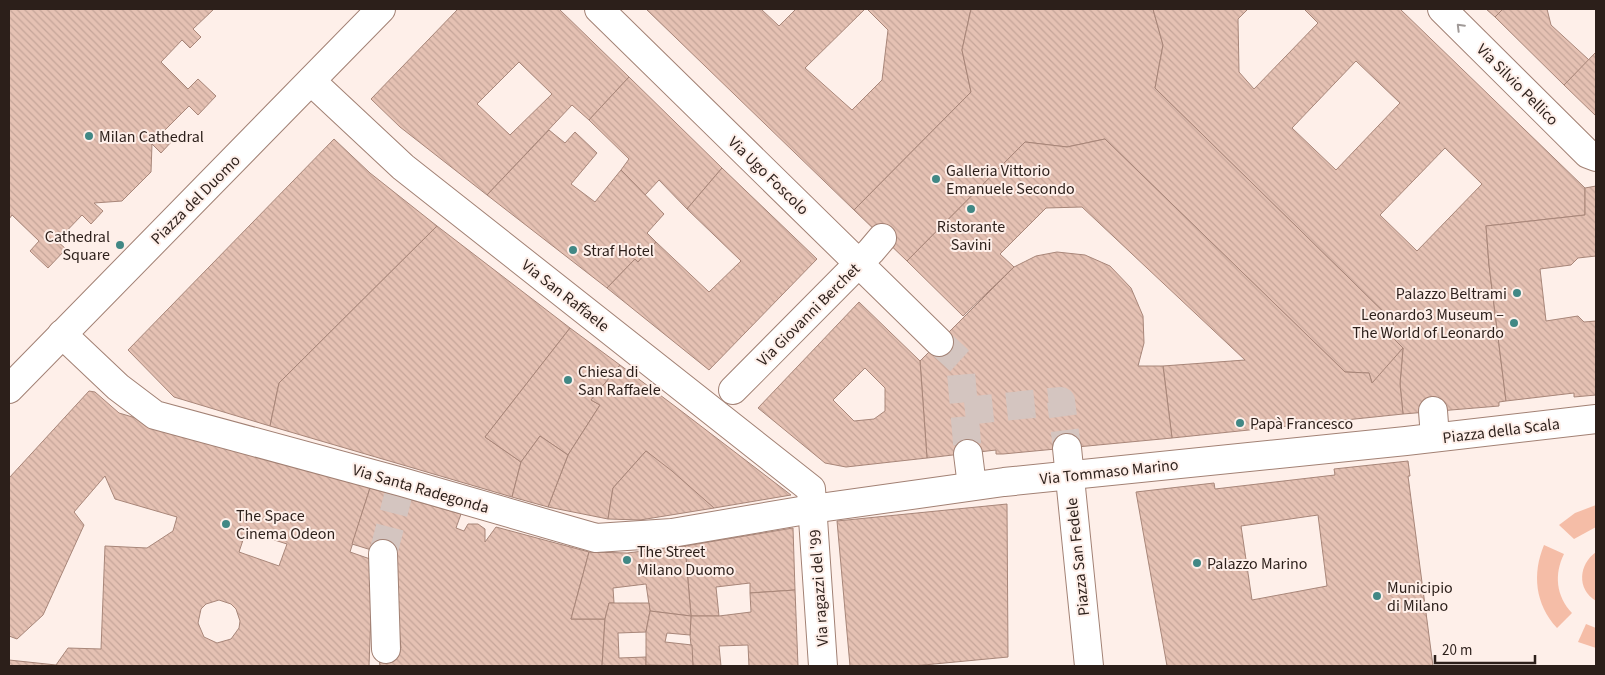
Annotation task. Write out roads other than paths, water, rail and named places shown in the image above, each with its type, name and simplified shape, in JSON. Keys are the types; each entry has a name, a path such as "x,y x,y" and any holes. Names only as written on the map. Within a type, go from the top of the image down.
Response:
{"street":[{"name":"Piazza del Duomo","path":"9,389 381,9"},
{"name":"Via Ugo Foscolo","path":"599,9 939,342"},
{"name":"Via Silvio Pellico","path":"1442,9 1588,154 1596,157"},
{"name":"Via San Raffaele","path":"311,81 403,167 811,489 812,509"},
{"name":"Via Giovanni Berchet","path":"733,390 882,238"},
{"name":"Via Santa Radegonda","path":"62,334 118,387 155,415 400,489 596,538 672,533 812,509"},
{"name":"Piazza della Scala","path":"1406,441 1434,424 1596,419"},
{"name":"Via Tommaso Marino","path":"812,509 1069,474 1406,441"},
{"name":"Piazza San Fedele","path":"1067,448 1089,666"},
{"path":"968,454 972,486"},
{"name":"Via ragazzi del '99","path":"812,509 823,666"},
{"path":"383,554 386,650"}],"tunnel":[{"path":"939,342 960,361 968,454"},
{"path":"965,411 1061,401 1067,448"},
{"path":"383,554 398,496"}],"place":[{"name":"Milan Cathedral","path":"89,136"},
{"name":"Galleria Vittorio Emanuele Secondo","path":"936,179"},
{"name":"Ristorante Savini","path":"971,209"},
{"name":"Cathedral Square","path":"120,245"},
{"name":"Straf Hotel","path":"573,250"},
{"name":"Palazzo Beltrami","path":"1517,293"},
{"name":"Leonardo3 Museum – The World of Leonardo","path":"1514,323"},
{"name":"Chiesa di San Raffaele","path":"568,380"},
{"name":"Papà Francesco","path":"1240,423"},
{"name":"The Space Cinema Odeon","path":"226,524"},
{"name":"The Street Milano Duomo","path":"627,560"},
{"name":"Palazzo Marino","path":"1197,563"},
{"name":"Municipio di Milano","path":"1377,596"}]}
